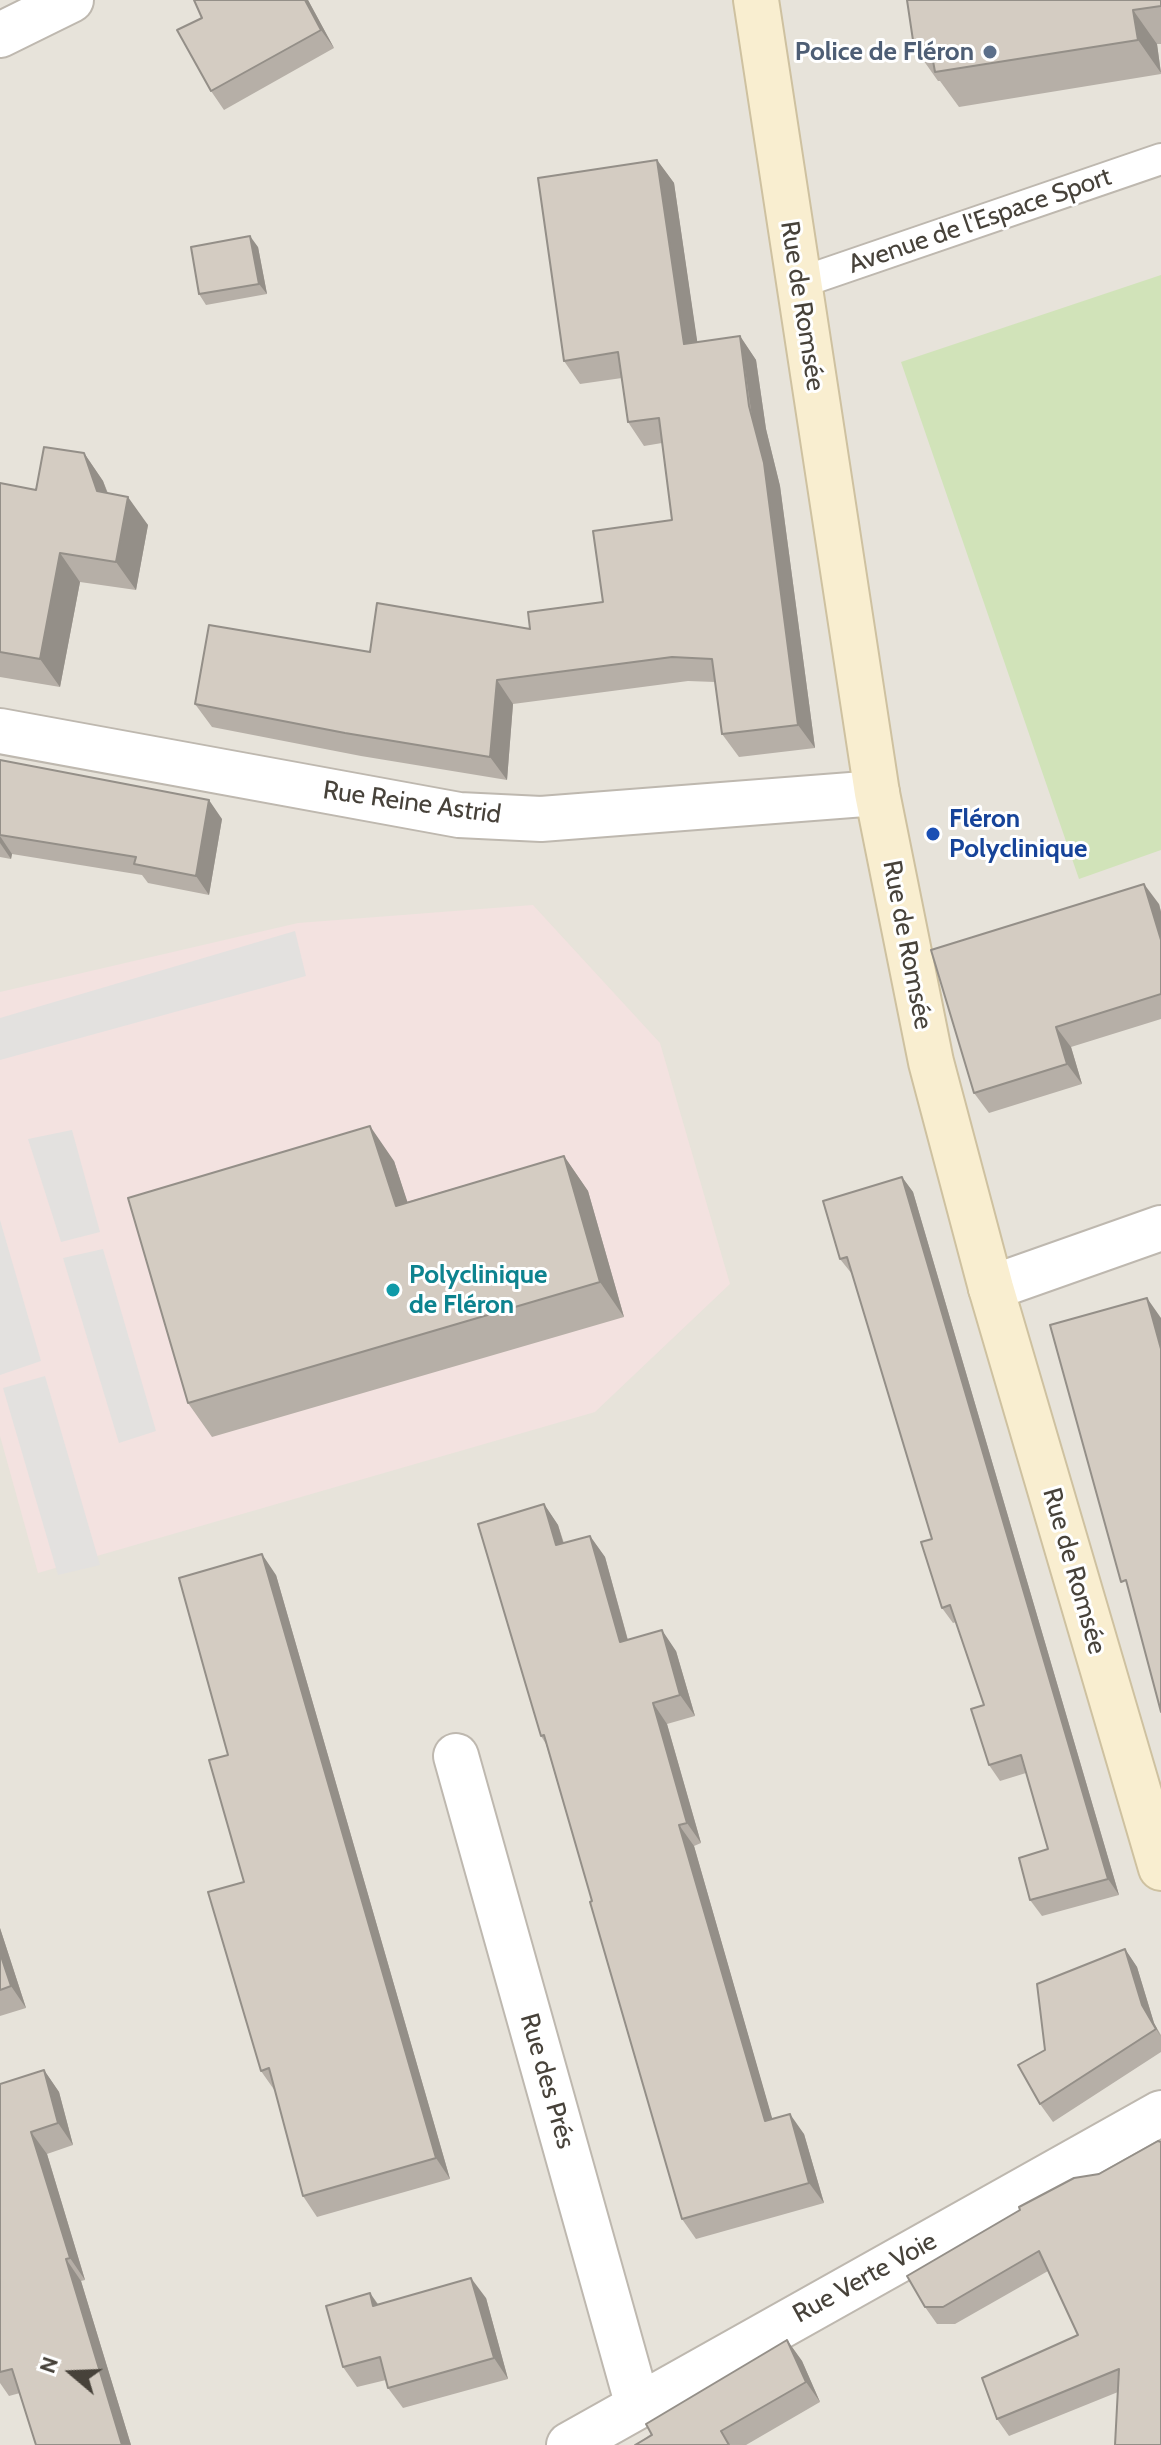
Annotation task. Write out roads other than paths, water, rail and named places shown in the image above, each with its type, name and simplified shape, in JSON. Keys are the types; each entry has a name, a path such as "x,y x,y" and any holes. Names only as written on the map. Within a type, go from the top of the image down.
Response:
{"main road":[{"name":"Rue de Romsée","path":"756,0 877,793 931,1062 991,1288 1161,1868"}],"street":[{"path":"0,35 71,0"},
{"name":"Rue Reine Astrid","path":"0,731 459,815 541,819 877,793"},
{"path":"991,1288 1161,1228"},
{"name":"Rue des Prés","path":"456,1756 638,2406"},
{"name":"Rue Verte Voie","path":"569,2445 1161,2113"}],"lane":[{"name":"Avenue de l'Espace Sport","path":"799,283 1161,159"}],"place":[{"name":"Police de Fléron","path":"990,52"},
{"name":"Fléron Polyclinique","path":"933,834"},
{"name":"Polyclinique de Fléron","path":"393,1290"}]}
